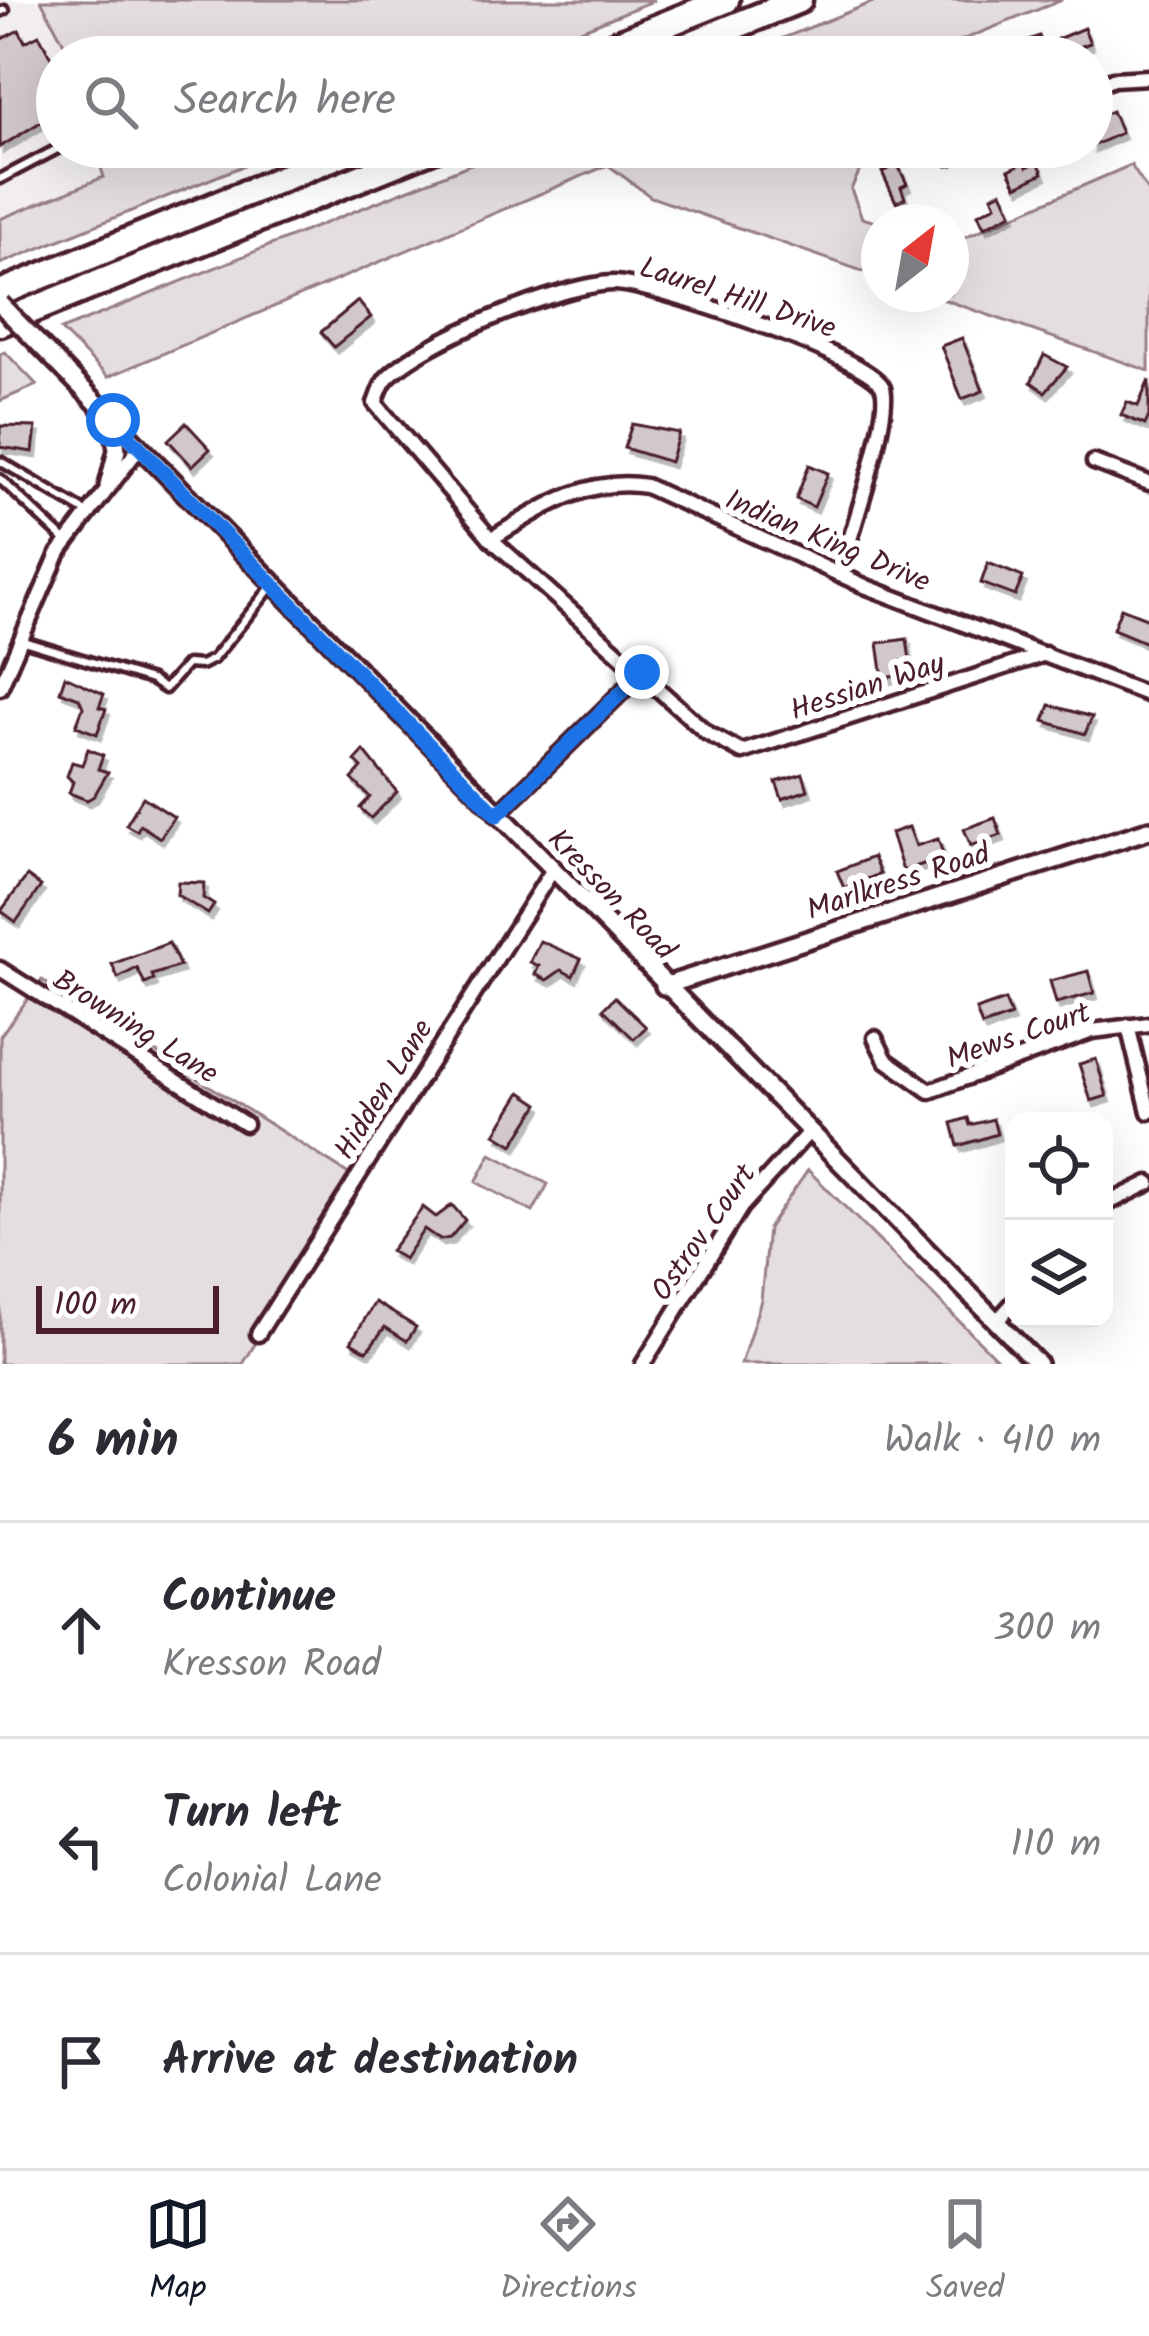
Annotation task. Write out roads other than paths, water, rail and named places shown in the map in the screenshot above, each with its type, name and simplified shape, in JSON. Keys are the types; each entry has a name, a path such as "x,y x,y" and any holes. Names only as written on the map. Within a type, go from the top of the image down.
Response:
{"highway":[{"path":"636,36 726,0"},
{"path":"711,36 799,0"},
{"path":"0,293 307,168"},
{"path":"0,323 385,168"}],"street":[{"path":"1113,80 1149,77"},
{"name":"Laurel Hill Drive","path":"707,733 491,539 375,403 386,379 491,317 609,283 626,283 818,344 872,371 882,384 882,420 839,574"},
{"name":"Kresson Road","path":"0,304 1038,1364"},
{"path":"108,486 117,450 113,420"},
{"path":"0,688 66,541 139,448"},
{"path":"1094,462 1149,483"},
{"name":"Indian King Drive","path":"491,539 564,496 628,483 646,487 839,574 1149,695"},
{"name":"Hessian Way","path":"707,733 742,752 1045,654"},
{"path":"497,815 642,672"},
{"name":"Marlkress Road","path":"664,986 1149,830"},
{"name":"Hidden Lane","path":"258,1334 552,871"},
{"name":"Browning Lane","path":"0,969 245,1124"},
{"path":"1149,1024 1128,1026 1149,1112"},
{"name":"Mews Court","path":"875,1038 886,1060 930,1090 1092,1030 1128,1026"},
{"name":"Ostrov Court","path":"643,1364 741,1208 809,1132"},
{"path":"1113,1201 1149,1183"},
{"path":"996,1322 1005,1312"}],"lane":[{"path":"0,178 36,160"},
{"path":"0,461 86,512"},
{"path":"0,479 66,541"},
{"path":"19,639 152,680 165,689 187,664 213,658 272,586"}]}
